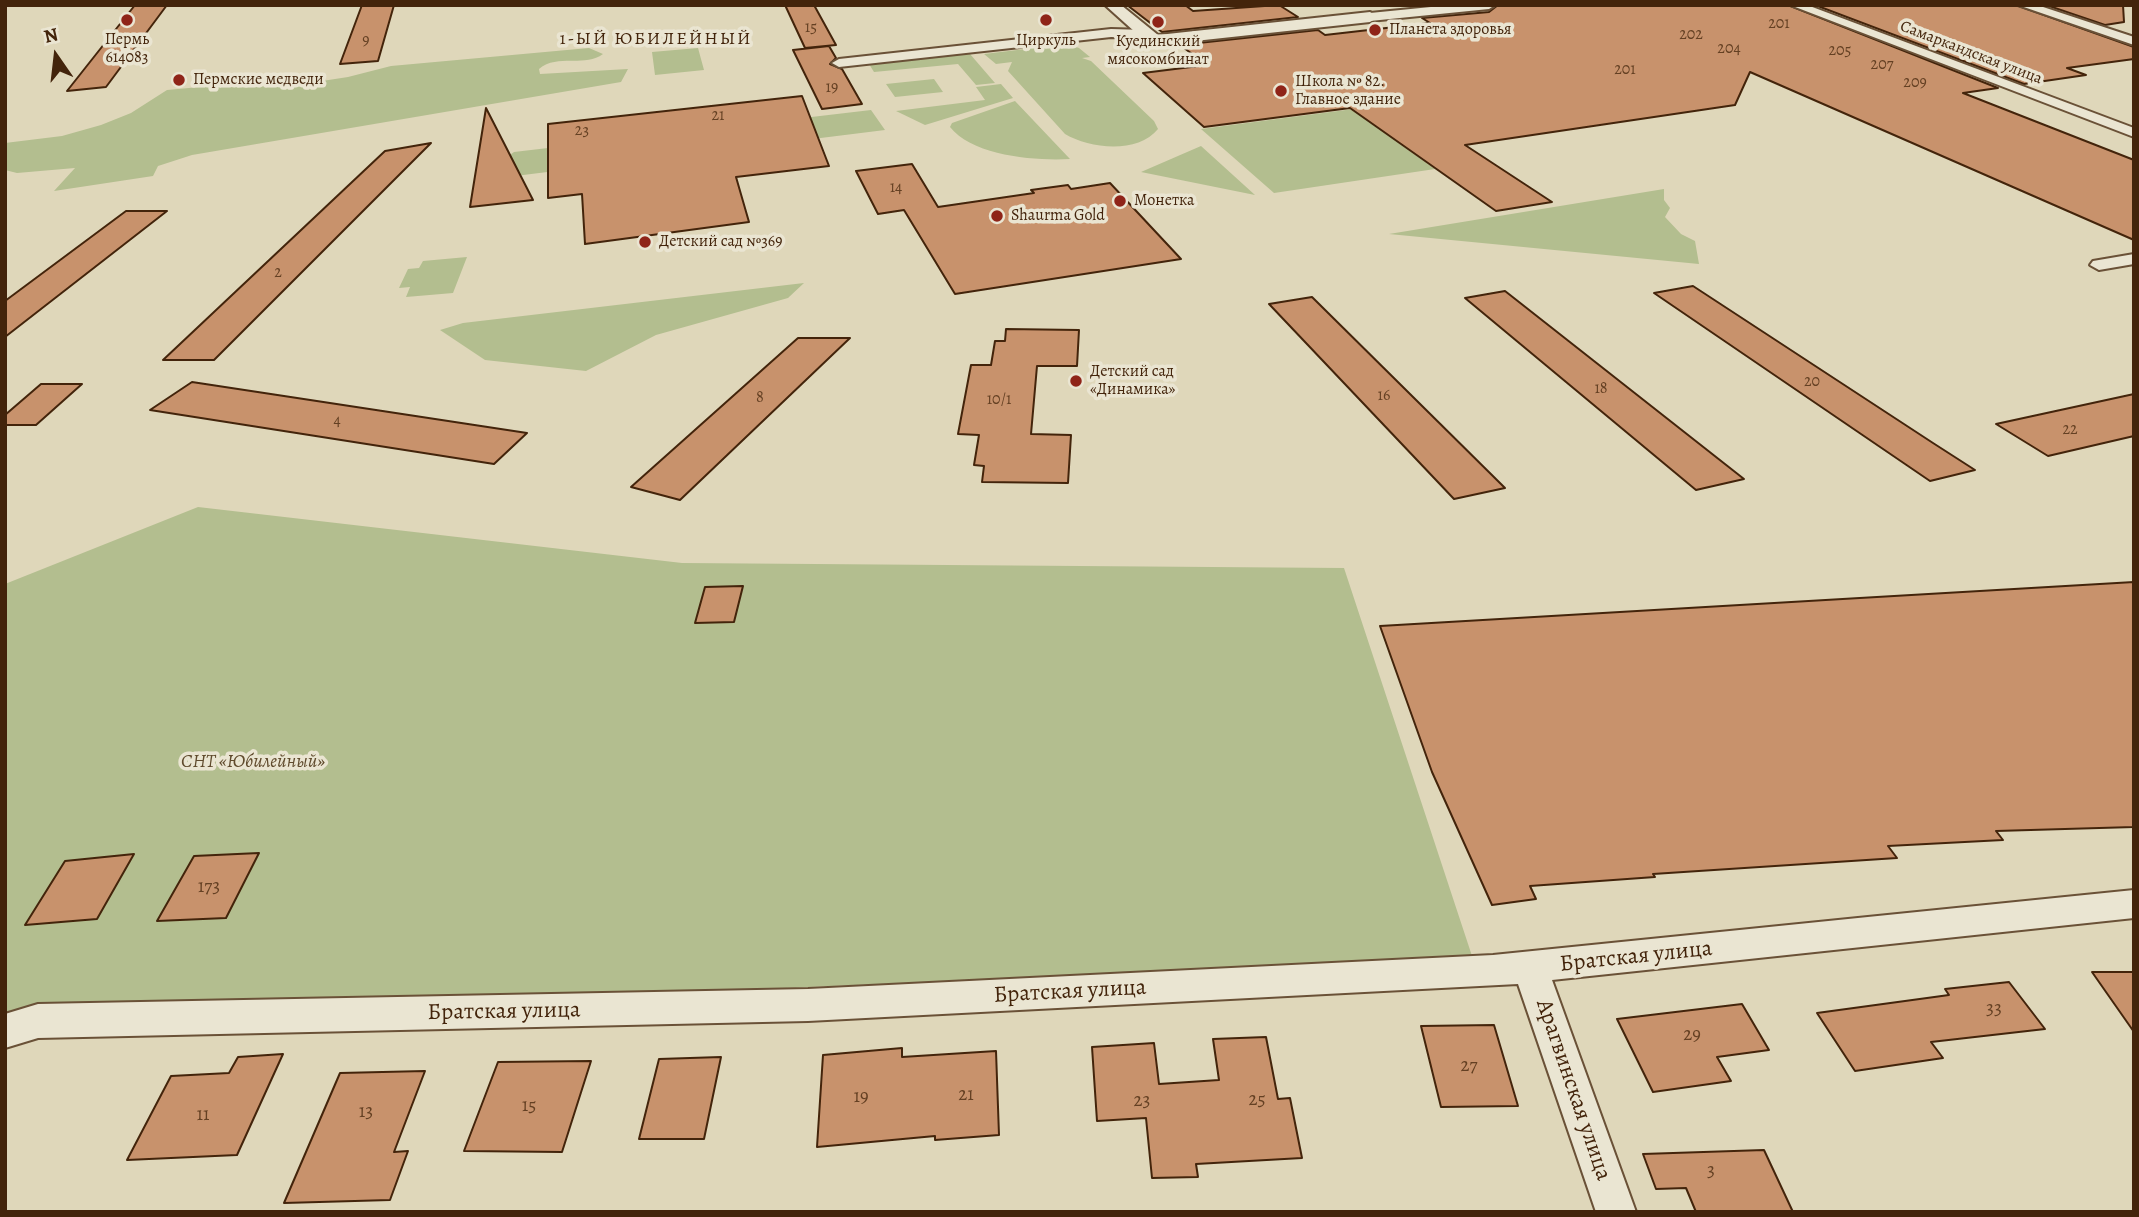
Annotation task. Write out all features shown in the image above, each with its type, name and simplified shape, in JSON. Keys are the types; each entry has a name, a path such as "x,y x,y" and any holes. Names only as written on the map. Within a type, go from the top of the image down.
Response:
{"street":[{"path":"1112,5 1148,36"},
{"path":"1349,5 1370,17"},
{"path":"839,63 1111,33 1170,39 1489,5"},
{"name":"Самаркандская улица","path":"1796,5 2134,133"},
{"path":"2024,5 2134,41"},
{"path":"2099,265 2134,259"},
{"name":"Братская улица","path":"5,1031 38,1021 808,1004 1530,968 2134,904"},
{"name":"Арагвинская улица","path":"1530,968 1616,1212"}],"green space":[{"path":"1067,44 1079,48 1090,57 1082,58 1091,61 1154,121 1158,129 1149,137 1126,146 1100,146 1075,139 1065,134 1008,71 1012,62 996,64 984,54"},
{"path":"589,48 603,54 588,60 546,64 539,69 540,74 628,69 621,82 192,155 158,166 153,176 54,191 75,168 17,173 5,170 5,143 62,136 101,125 131,113 167,90 298,78 309,83 391,66"},
{"path":"698,48 704,70 655,75 652,52"},
{"path":"970,54 995,83 976,85 958,64 874,72 869,64"},
{"path":"934,79 943,92 895,97 886,84"},
{"path":"1001,84 1013,98 925,125 896,111 985,100 976,87"},
{"path":"1015,101 1070,159 1006,155 974,145 950,127 952,123"},
{"path":"1361,108 1400,144 1435,169 1274,193 1201,129"},
{"path":"871,110 885,130 475,181 514,152"},
{"path":"1201,146 1255,195 1141,172"},
{"path":"1664,189 1664,200 1670,208 1665,217 1681,234 1695,241 1699,264 1389,234"},
{"path":"467,257 453,293 406,297 410,287 399,288 408,269 419,268 423,261"},
{"path":"804,283 788,298 656,335 586,371 485,360 440,330 463,323"},
{"name":"СНТ «Юбилейный»","path":"198,507 682,563 1344,568 1473,959 5,1021 5,584"}],"building":[{"path":"135,5 167,5 106,87 67,91"},
{"path":"362,5 394,5 378,61 340,64"},
{"path":"785,5 814,5 836,45 805,48"},
{"path":"1127,5 1185,5 1193,11 1279,5 1298,17 1162,32"},
{"path":"1498,5 1788,5 1998,88 1963,93 2134,160 2134,240 1750,72 1735,105 1465,145 1552,202 1496,211 1350,108 1204,127 1143,73 1207,65 1180,45 1318,30 1325,35 1430,23 1422,18 1489,12"},
{"path":"1815,5 2016,5 2134,47 2134,59 2067,68 2086,75 2024,84"},
{"path":"2046,5 2123,5 2124,22 2105,25"},
{"path":"829,46 836,58 830,64 842,69 862,104 822,109 793,50"},
{"path":"802,96 829,166 736,177 749,222 585,244 582,194 548,198 548,124"},
{"path":"486,108 533,200 470,207"},
{"path":"431,143 214,360 163,360 385,151"},
{"path":"912,164 938,207 1034,193 1031,190 1068,185 1071,189 1110,183 1181,259 955,294 904,210 878,214 856,171"},
{"path":"126,211 167,211 5,337 5,301"},
{"path":"1693,286 1975,470 1930,481 1654,293"},
{"path":"1505,291 1744,479 1696,490 1465,298"},
{"path":"1312,297 1505,488 1454,499 1269,304"},
{"path":"1006,329 1079,330 1077,366 1037,366 1031,434 1071,435 1068,483 982,482 984,466 974,465 979,435 958,434 971,365 991,365 995,341 1005,341"},
{"path":"798,338 850,338 680,500 631,487"},
{"path":"192,382 527,433 494,464 150,410"},
{"path":"41,384 82,384 36,425 5,425 5,415"},
{"path":"2134,394 2134,436 2048,456 1996,424"},
{"path":"2134,582 2134,827 1996,831 2003,840 1888,846 1897,858 1653,874 1655,877 1530,886 1536,899 1492,905 1432,772 1380,626"},
{"path":"743,586 734,622 695,623 705,587"},
{"path":"259,853 226,918 157,921 194,856"},
{"path":"134,854 97,919 25,925 65,861"},
{"path":"2092,972 2134,972 2134,1032"},
{"path":"2009,982 2045,1029 1931,1042 1943,1058 1855,1071 1817,1013 1949,995 1945,989"},
{"path":"1742,1004 1769,1050 1717,1057 1731,1081 1653,1092 1617,1019"},
{"path":"1494,1025 1518,1106 1441,1107 1421,1026"},
{"path":"1266,1037 1278,1099 1290,1098 1302,1158 1196,1164 1198,1177 1152,1178 1146,1118 1097,1121 1092,1047 1154,1043 1159,1084 1219,1080 1213,1039"},
{"path":"902,1048 902,1057 996,1051 999,1135 935,1140 935,1136 817,1147 823,1055"},
{"path":"283,1054 237,1155 127,1160 171,1076 229,1073 238,1057"},
{"path":"721,1057 704,1139 639,1139 659,1059"},
{"path":"591,1061 562,1152 464,1151 498,1062"},
{"path":"425,1071 394,1152 408,1151 390,1200 284,1203 340,1073"},
{"path":"1764,1150 1793,1212 1696,1212 1686,1188 1656,1189 1643,1154"}],"place":[{"name":"Пермь 614083","path":"127,20"},
{"name":"Циркуль","path":"1046,20"},
{"name":"Куединский мясокомбинат","path":"1158,22"},
{"name":"Планета здоровья","path":"1375,30"},
{"name":"Пермские медведи","path":"179,80"},
{"name":"Школа № 82. Главное здание","path":"1281,91"},
{"name":"Монетка","path":"1120,201"},
{"name":"Shaurma Gold","path":"997,216"},
{"name":"Детский сад №369","path":"645,242"},
{"name":"Детский сад «Динамика»","path":"1076,381"}],"district":[{"name":"1-ЫЙ ЮБИЛЕЙНЫЙ","path":"656,40"}]}
